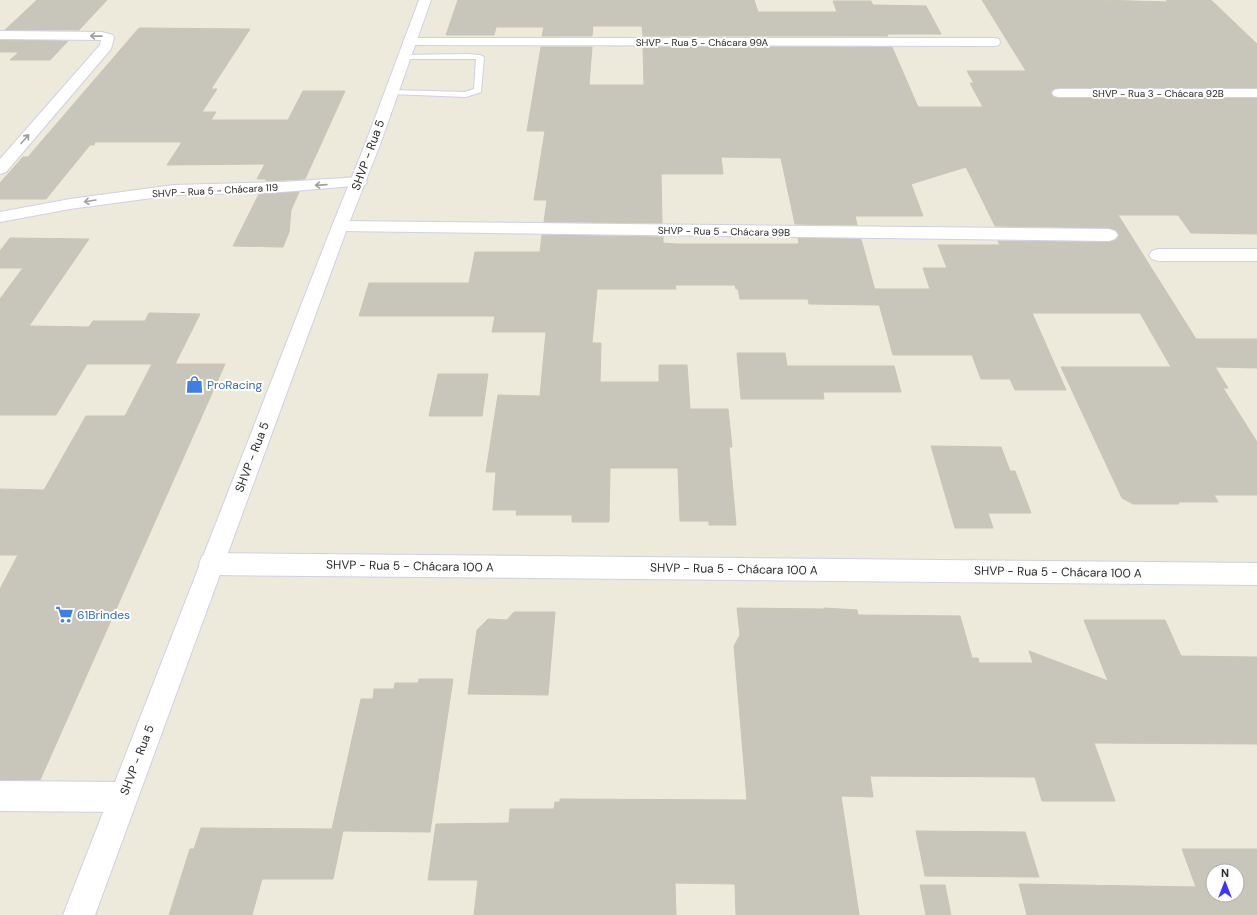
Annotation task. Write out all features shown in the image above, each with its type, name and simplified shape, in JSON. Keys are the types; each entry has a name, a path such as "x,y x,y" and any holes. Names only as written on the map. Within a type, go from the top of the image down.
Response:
{"street":[{"name":"SHVP - Rua 5","path":"79,915 340,226 344,195 391,92 425,0"},
{"path":"0,35 102,36 108,38 108,41 106,46 0,169"},
{"name":"SHVP - Rua 5 - Chácara 99A","path":"407,49 994,42"},
{"name":"SHVP - Rua 3 - Chácara 92B","path":"1059,93 1257,93"},
{"name":"SHVP - Rua 5 - Chácara 119","path":"0,216 128,207 173,197 282,187 344,195"},
{"name":"SHVP - Rua 5 - Chácara 119","path":"173,197 344,195"},
{"name":"SHVP - Rua 5 - Chácara 119","path":"0,229 71,210"},
{"name":"SHVP - Rua 5 - Chácara 99B","path":"340,226 1109,235"},
{"path":"1158,256 1257,255"},
{"name":"SHVP - Rua 5 - Chácara 100 A","path":"211,564 1257,574"},
{"path":"0,796 123,797"}],"lane":[{"path":"391,92 466,95 478,90 480,57 407,49"}],"building":[{"path":"37,0 107,0 79,30 5,30"},
{"path":"458,0 754,0 758,12 837,12 833,1 871,1 873,5 926,6 941,34 887,34 888,36 643,36 642,26 593,26 592,36 542,36 544,27 496,27 494,35 446,35"},
{"path":"982,0 1098,0 1168,2 1166,0 1211,0 1257,44 1257,88 1059,88 1054,89 1051,92 1053,97 1059,98 1257,98 1257,234 1191,233 1178,215 1118,215 1196,339 1257,339 1257,368 1215,367 1228,388 1223,388 1257,442 1257,495 1214,495 1218,502 1178,502 1179,504 1133,504 1122,498 1061,367 1171,367 1140,313 1032,313 1066,390 1015,390 1010,379 981,379 972,355 893,355 875,289 930,289 923,268 947,268 938,245 1000,245 998,241 1109,242 1115,240 1119,236 1116,230 1109,228 995,226 966,167 911,184 923,216 855,216 857,225 795,224 781,158 721,157 723,174 661,174 662,223 544,222 547,200 534,200 545,131 527,131 541,47 592,47 589,85 644,85 643,47 892,47 918,107 983,107 970,83 974,83 967,71 1026,71"},
{"path":"139,28 250,29 211,89 217,89 202,112 216,112 211,120 288,120 303,91 345,91 305,179 266,181 266,179 257,179 265,164 167,165 182,142 95,142 94,145 90,145 46,199 0,199 0,183 23,157 28,157"},
{"path":"0,40 68,41 50,60 10,60 19,52 0,52"},
{"path":"299,192 291,210 289,232 283,247 233,246 259,194"},
{"path":"542,235 663,237 663,243 676,244 797,244 799,243 798,238 861,239 879,305 809,304 808,299 740,299 738,289 736,289 735,285 675,285 676,289 597,289 592,343 601,343 600,382 659,382 659,365 687,365 690,409 728,409 732,447 729,447 736,525 709,525 709,521 680,521 678,468 610,468 609,522 572,522 572,515 516,515 517,510 493,510 496,472 486,472 498,395 540,396 546,332 492,332 495,316 359,316 369,283 469,283 475,252 540,252"},
{"path":"10,238 89,239 29,326 89,327 93,321 145,321 149,313 200,314 175,364 87,364 56,415 0,415 0,299 23,268 0,268 0,251"},
{"path":"737,353 785,353 787,366 894,366 901,392 823,392 824,399 741,399"},
{"path":"152,364 225,364 40,780 0,780 0,589 18,555 0,555 0,489 44,490 86,416 125,416"},
{"path":"438,374 488,374 482,416 429,416"},
{"path":"931,446 1001,447 1010,471 1015,471 1031,513 988,513 993,528 955,528"},
{"path":"737,608 824,608 857,610 858,615 960,616 972,658 978,658 979,663 1033,663 1029,651 1108,681 1084,620 1165,620 1181,656 1257,657 1257,744 1094,743 1115,801 1042,801 1035,777 870,776 873,797 841,796 859,915 736,915 735,884 675,883 676,915 474,915 478,880 428,880 436,824 509,823 510,809 554,809 555,802 560,802 560,799 747,800 734,646 740,635"},
{"path":"514,612 555,612 548,695 468,694 477,630 488,619 507,620"},
{"path":"419,679 453,679 430,832 343,831 333,879 262,879 252,915 169,915 190,849 194,849 201,828 332,829 361,699 373,699 374,689 394,689 395,683 418,683"},
{"path":"916,831 1025,832 1039,877 925,876"},
{"path":"1182,849 1257,849 1257,915 1027,915 1019,884 1196,887"},
{"path":"920,885 945,885 951,915 926,915"}],"place":[{"name":"ProRacing","path":"194,385"},
{"name":"61Brindes","path":"64,615"}]}
